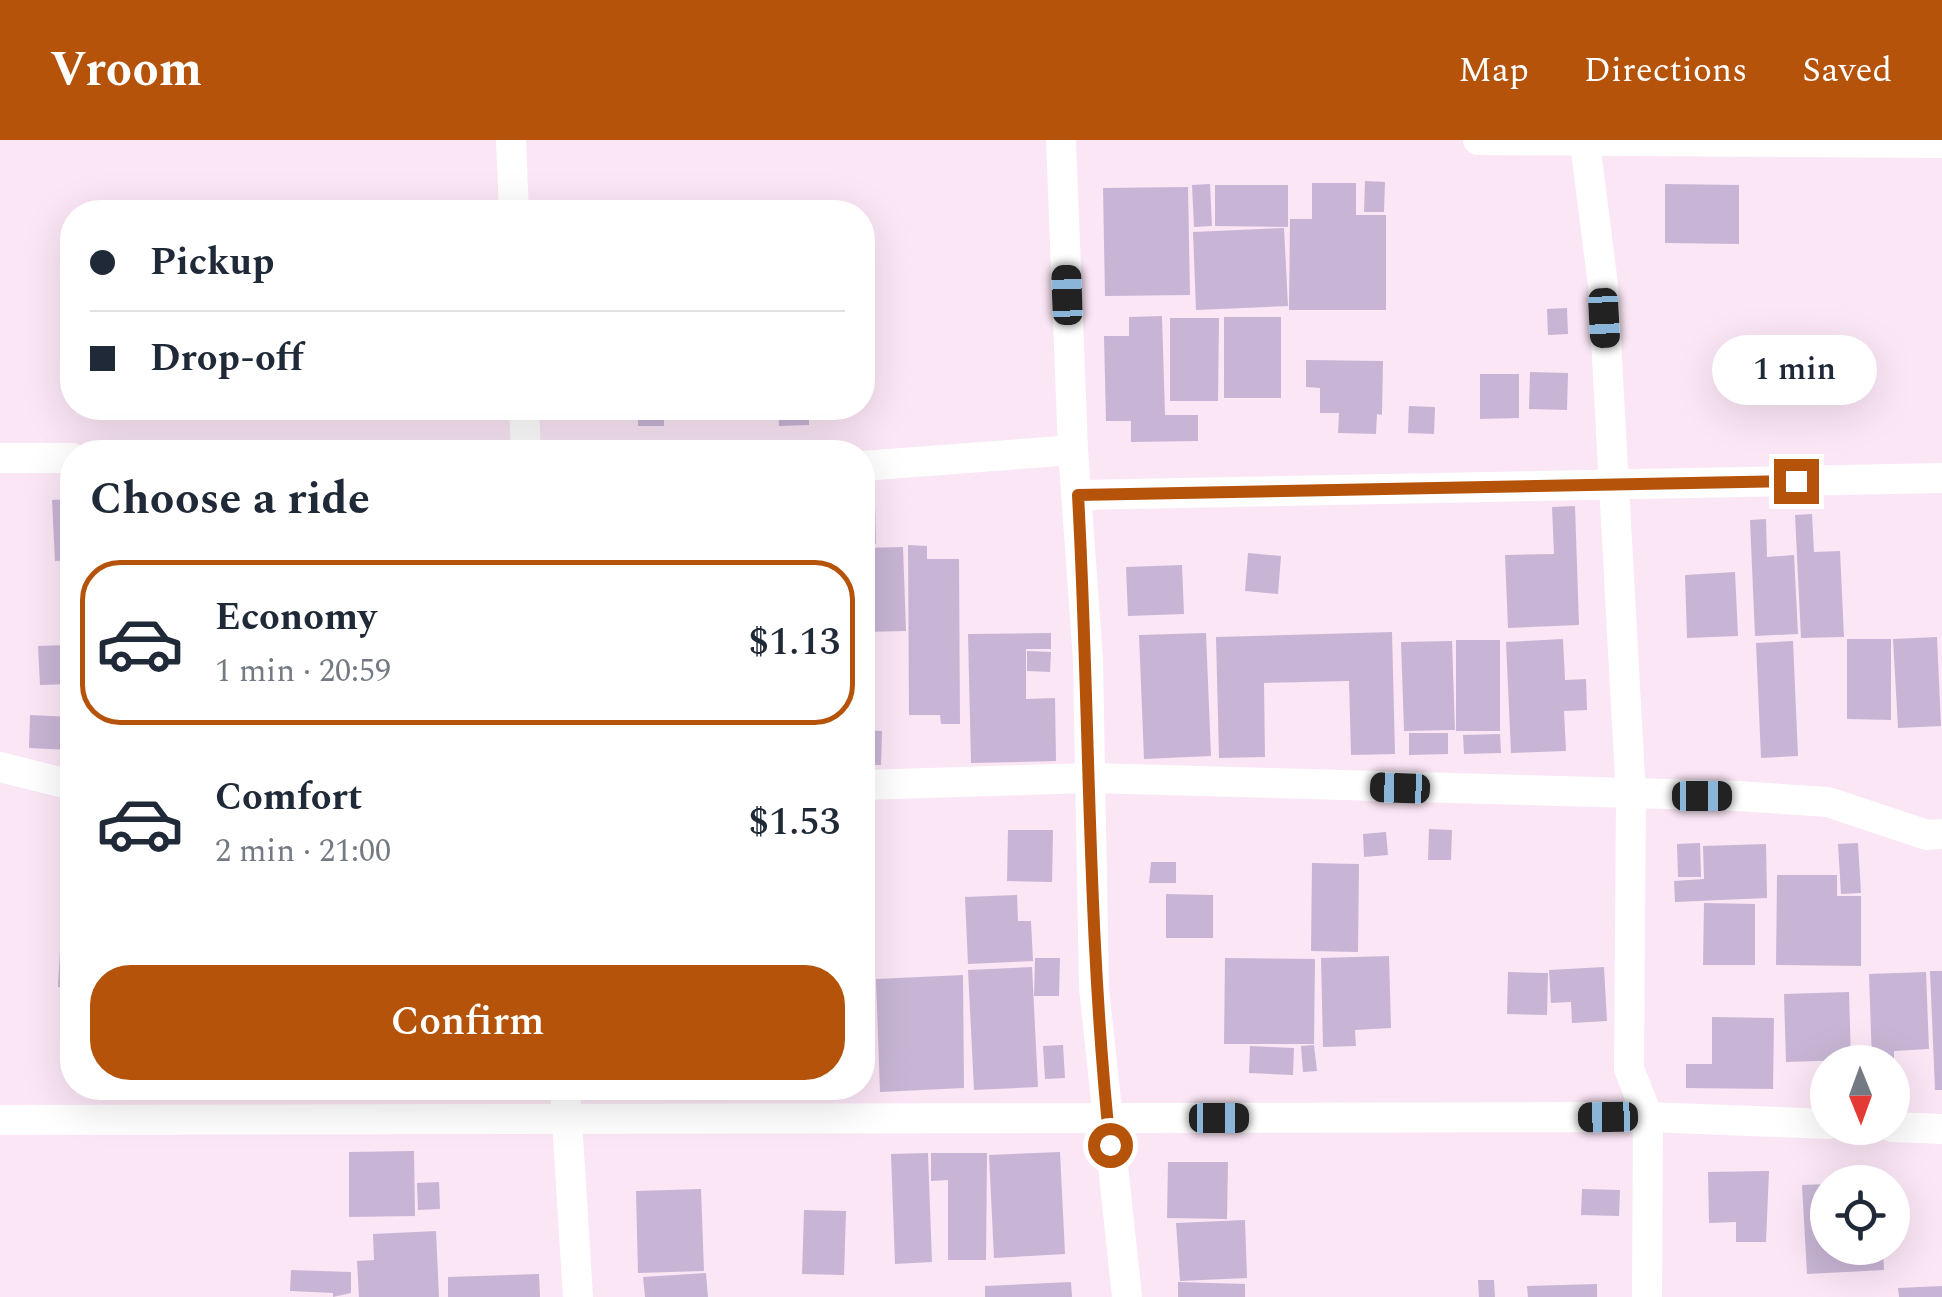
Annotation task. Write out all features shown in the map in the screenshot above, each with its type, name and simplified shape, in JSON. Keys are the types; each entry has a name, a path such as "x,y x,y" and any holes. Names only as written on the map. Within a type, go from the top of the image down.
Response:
{"street":[{"path":"511,140 514,200"},
{"path":"1061,140 1072,450 1078,495 1090,778 1094,988 1127,1297"},
{"path":"1478,140 1942,142"},
{"path":"1585,143 1603,285 1631,796 1629,1070 1648,1117 1648,1297"},
{"path":"875,465 1072,450"},
{"path":"0,458 60,458"},
{"path":"1078,495 1942,478"},
{"path":"0,767 60,782"},
{"path":"875,785 1090,778 1828,802 1927,835 1942,834"},
{"path":"566,1102 578,1297"},
{"path":"0,1120 566,1102 1107,1117 1648,1117 1810,1123"},
{"path":"1910,1128 1942,1129"}],"building":[{"path":"1365,181 1385,182 1384,212 1364,212"},
{"path":"1312,183 1356,183 1356,215 1386,215 1386,310 1289,310 1290,219 1312,219"},
{"path":"1210,184 1212,226 1194,227 1192,185"},
{"path":"1665,184 1739,185 1739,244 1665,243"},
{"path":"1215,185 1288,185 1288,227 1215,226"},
{"path":"1188,187 1190,295 1105,296 1103,188"},
{"path":"1284,228 1288,306 1196,310 1193,232"},
{"path":"1567,308 1568,334 1548,335 1547,309"},
{"path":"1162,316 1165,415 1198,415 1198,441 1131,442 1131,421 1106,421 1104,336 1129,336 1129,317"},
{"path":"1224,317 1281,317 1281,398 1224,398"},
{"path":"1170,318 1219,318 1218,401 1170,401"},
{"path":"1306,360 1383,361 1382,415 1377,414 1376,434 1338,433 1339,413 1320,413 1320,388 1306,387"},
{"path":"1530,372 1568,373 1567,410 1529,409"},
{"path":"1480,374 1519,374 1519,418 1480,419"},
{"path":"1409,406 1435,407 1434,434 1408,433"},
{"path":"638,420 664,420 664,426 638,426"},
{"path":"779,420 809,420 809,425 779,426"},
{"path":"52,500 60,500 60,561 55,561"},
{"path":"1575,506 1579,625 1508,628 1505,555 1554,554 1552,507"},
{"path":"1812,514 1814,552 1840,551 1844,637 1801,638 1795,515"},
{"path":"1766,519 1767,557 1794,555 1798,634 1755,636 1750,520"},
{"path":"908,545 927,546 927,559 959,559 960,724 941,724 940,715 909,715"},
{"path":"903,547 906,631 875,632 875,548"},
{"path":"1248,553 1281,556 1278,594 1245,591"},
{"path":"1182,565 1184,614 1128,616 1126,567"},
{"path":"1735,572 1738,636 1687,638 1685,575"},
{"path":"1392,632 1395,754 1351,755 1349,681 1264,683 1265,757 1219,758 1216,637"},
{"path":"1051,633 1051,649 1026,649 1026,699 1055,698 1056,761 971,763 968,634"},
{"path":"1206,633 1211,756 1144,759 1139,635"},
{"path":"1937,637 1941,726 1898,728 1893,639"},
{"path":"1563,639 1565,680 1586,679 1587,710 1564,711 1566,751 1511,753 1506,642"},
{"path":"1847,639 1891,639 1891,720 1847,719"},
{"path":"1456,640 1500,640 1500,731 1456,731"},
{"path":"1452,641 1455,730 1404,731 1401,642"},
{"path":"1793,641 1798,756 1761,758 1756,643"},
{"path":"60,645 60,684 40,685 38,646"},
{"path":"1027,651 1051,652 1050,672 1027,671"},
{"path":"30,715 60,716 60,750 29,748"},
{"path":"875,731 882,731 881,765 875,765"},
{"path":"1409,733 1448,733 1448,754 1409,755"},
{"path":"1500,734 1501,753 1464,754 1463,735"},
{"path":"1429,829 1452,830 1451,860 1428,860"},
{"path":"1008,830 1053,830 1052,882 1007,881"},
{"path":"1386,832 1388,855 1364,857 1363,834"},
{"path":"1700,843 1701,877 1678,877 1677,844"},
{"path":"1858,843 1861,893 1841,894 1838,844"},
{"path":"1766,844 1767,898 1675,902 1674,881 1704,879 1703,846"},
{"path":"1151,862 1176,862 1176,883 1149,883"},
{"path":"1312,863 1359,864 1358,952 1311,951"},
{"path":"1777,875 1837,875 1837,896 1861,896 1861,966 1776,965"},
{"path":"1166,894 1213,895 1213,938 1166,938"},
{"path":"1017,895 1018,921 1031,921 1033,961 968,964 965,897"},
{"path":"1704,903 1755,904 1755,965 1703,965"},
{"path":"1389,956 1391,1028 1355,1030 1356,1046 1323,1047 1321,958"},
{"path":"1035,958 1060,958 1059,996 1034,996"},
{"path":"1225,958 1315,959 1314,1044 1224,1044"},
{"path":"1032,967 1038,1087 974,1090 968,970"},
{"path":"1604,967 1607,1021 1572,1023 1571,1002 1551,1003 1549,970"},
{"path":"1930,971 1942,971 1942,1090 1935,1090"},
{"path":"1508,972 1548,973 1547,1015 1507,1014"},
{"path":"1926,972 1929,1049 1871,1045 1869,974"},
{"path":"963,975 964,1088 880,1092 876,979"},
{"path":"1849,992 1851,1045 1810,1045 1810,1061 1786,1062 1784,994"},
{"path":"1712,1017 1774,1018 1773,1089 1686,1088 1686,1064 1712,1064"},
{"path":"1063,1045 1065,1078 1045,1079 1043,1046"},
{"path":"1314,1045 1317,1071 1303,1072 1301,1046"},
{"path":"1250,1046 1294,1048 1293,1075 1249,1073"},
{"path":"414,1151 415,1216 349,1217 349,1152"},
{"path":"1060,1152 1065,1254 994,1258 989,1155"},
{"path":"928,1153 932,1262 895,1264 891,1154"},
{"path":"931,1153 987,1153 986,1260 948,1260 948,1180 931,1181"},
{"path":"1168,1162 1228,1162 1227,1219 1167,1218"},
{"path":"1769,1171 1766,1242 1736,1242 1736,1222 1709,1223 1708,1172"},
{"path":"439,1182 440,1209 418,1210 417,1183"},
{"path":"1802,1185 1810,1185 1810,1265 1884,1265 1884,1270 1807,1274"},
{"path":"701,1189 704,1271 638,1273 636,1191"},
{"path":"1582,1189 1620,1190 1619,1216 1581,1215"},
{"path":"804,1210 846,1211 844,1275 802,1274"},
{"path":"1245,1220 1247,1278 1180,1281 1176,1223"},
{"path":"436,1231 439,1297 359,1297 357,1261 374,1260 373,1234"},
{"path":"291,1270 351,1272 351,1293 333,1297 333,1293 290,1291"},
{"path":"706,1273 708,1297 645,1297 643,1277"},
{"path":"539,1274 540,1297 448,1297 448,1277"},
{"path":"1478,1280 1494,1280 1495,1297 1479,1297"},
{"path":"1071,1282 1072,1297 985,1297 985,1286"},
{"path":"1178,1282 1245,1284 1245,1297 1178,1297"},
{"path":"1597,1284 1597,1297 1528,1297 1527,1286"},
{"path":"1942,1286 1942,1297 1899,1297 1898,1288"}],"route":[{"path":"1110,1145 1094,988 1088,660 1078,495 1796,481"}]}
